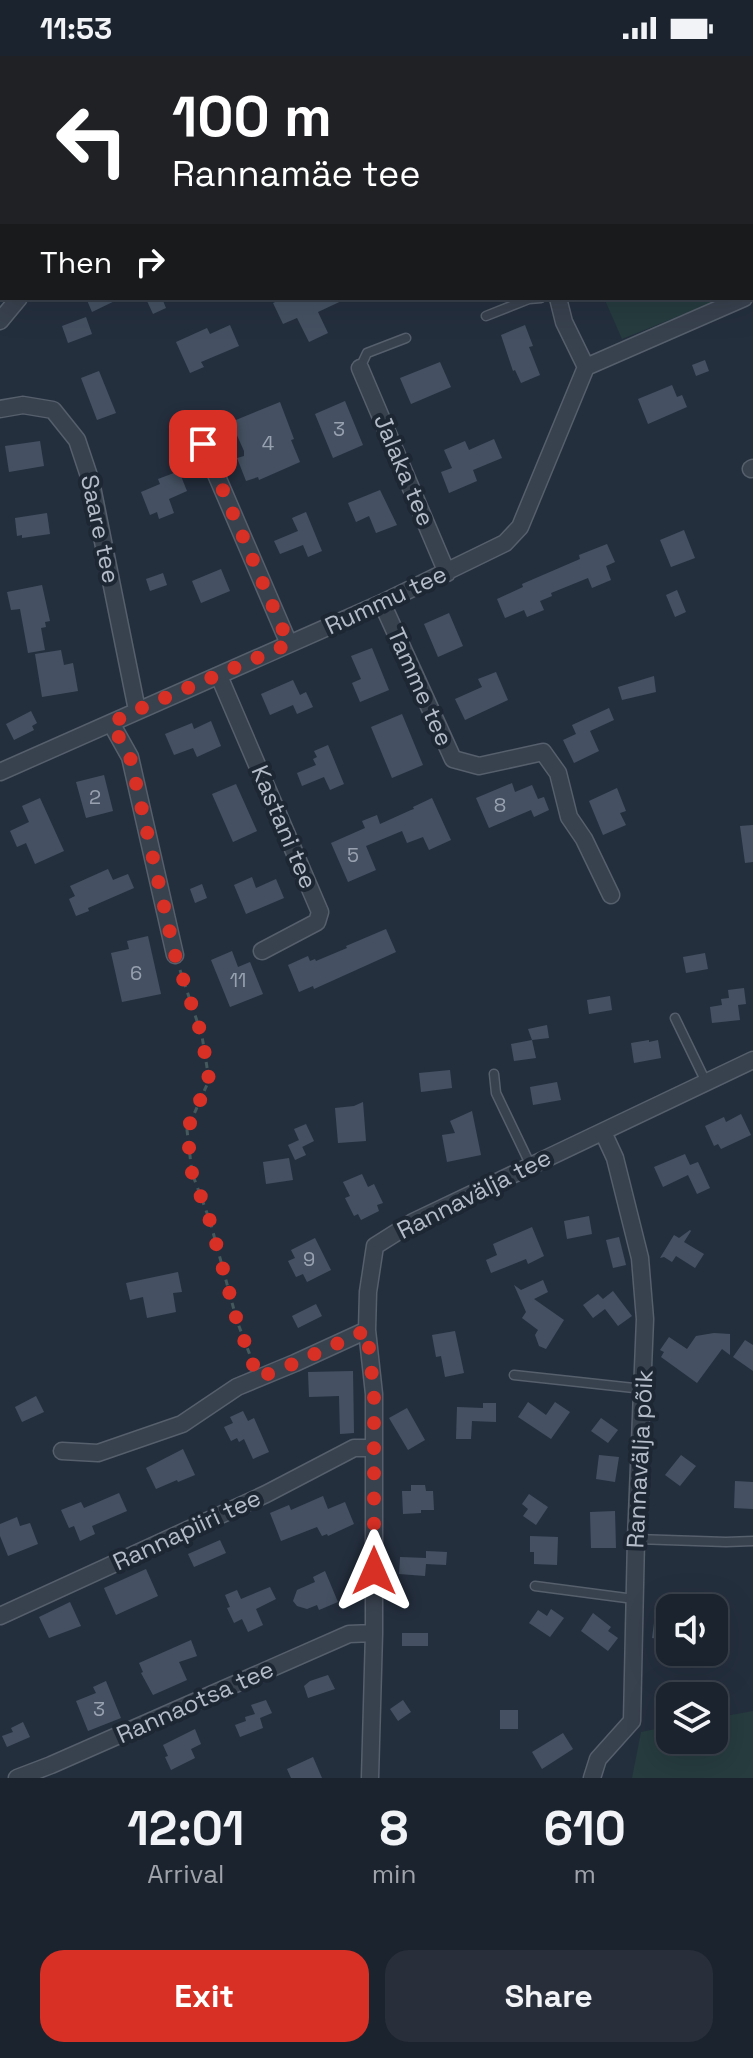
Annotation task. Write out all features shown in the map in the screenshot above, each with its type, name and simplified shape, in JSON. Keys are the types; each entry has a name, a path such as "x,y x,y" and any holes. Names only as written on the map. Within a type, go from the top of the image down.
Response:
{"street":[{"path":"0,321 17,300"},
{"path":"558,300 564,322 586,367 739,300"},
{"name":"Rummu tee","path":"0,772 382,603 505,543 520,527 586,367"},
{"name":"Jalaka tee","path":"360,368 447,573"},
{"name":"Saare tee","path":"0,409 23,405 53,410 77,440 91,482 137,710"},
{"path":"203,444 289,644"},
{"name":"Tamme tee","path":"382,603 453,759 479,766 543,752 558,773 569,817 584,839 611,895"},
{"name":"Kastani tee","path":"219,676 320,912 317,922 262,951"},
{"path":"111,723 130,757 175,955"},
{"name":"Rannavälja tee","path":"370,1778 374,1633 374,1394 367,1330 368,1292 375,1246 413,1222 753,1060"},
{"name":"Rannavälja põik","path":"592,1778 598,1759 632,1721 645,1319 640,1258 615,1158 603,1132"},
{"path":"62,1451 98,1453 182,1424 237,1387 367,1330"},
{"name":"Rannapiiri tee","path":"0,1616 266,1494 354,1448 373,1448"},
{"name":"Rannaotsa tee","path":"18,1778 52,1772 349,1634 374,1633"}],"lane":[{"path":"486,316 526,300"},
{"path":"360,368 367,353 406,338"},
{"path":"675,1018 706,1083"},
{"path":"494,1074 496,1093 531,1166"},
{"path":"514,1375 643,1389"},
{"path":"636,1539 753,1541"},
{"path":"535,1586 634,1599"}],"path":[{"path":"175,955 202,1036 209,1080 187,1130 192,1173 210,1221 237,1321 258,1378"}],"green space":[{"path":"605,300 719,300 622,339"},
{"path":"753,1711 753,1778 632,1778 641,1732 656,1729 656,1754 728,1754 728,1715"}],"building":[{"path":"87,300 117,300 92,312"},
{"path":"163,300 166,308 153,314 147,301"},
{"path":"280,300 344,300 318,312 328,333 309,342 297,318 283,324 273,303"},
{"path":"86,317 92,334 68,343 62,326"},
{"path":"230,325 239,346 201,362 204,367 190,373 176,342 207,328 210,334"},
{"path":"525,325 533,346 529,347 540,375 521,383 513,371 501,335"},
{"path":"705,360 709,371 696,376 692,365"},
{"path":"440,362 451,387 411,404 400,378"},
{"path":"99,371 116,413 97,420 81,378"},
{"path":"672,385 677,397 682,395 687,407 648,424 638,399"},
{"path":"345,401 363,445 333,458 315,414"},
{"path":"280,402 300,462 259,480 258,477 246,481 237,458 244,456 244,451 231,422"},
{"path":"494,439 502,458 473,470 477,481 449,493 441,472 452,468 444,450 465,441 469,450"},
{"path":"40,441 44,466 9,472 5,446"},
{"path":"179,471 187,491 169,499 174,513 159,519 157,512 150,515 141,492 160,484 158,479"},
{"path":"380,490 397,525 376,533 369,516 356,522 348,503"},
{"path":"306,512 322,551 308,557 303,545 280,554 274,541 298,531 292,518"},
{"path":"47,513 50,534 17,536 15,518"},
{"path":"684,530 695,558 671,567 660,540"},
{"path":"607,544 615,562 606,566 611,580 592,588 588,578 551,593 552,596 540,601 544,610 527,617 524,610 505,618 497,599 523,587 522,584 580,559 579,555"},
{"path":"221,569 230,591 201,603 192,581"},
{"path":"163,573 167,585 150,591 146,579"},
{"path":"42,585 50,621 41,628 45,650 28,653 20,609 11,610 7,592"},
{"path":"677,590 686,612 675,617 666,595"},
{"path":"449,613 463,646 438,657 424,624"},
{"path":"372,648 389,690 360,702 352,683 361,679 351,656"},
{"path":"61,650 64,665 73,663 78,691 42,697 35,654"},
{"path":"496,672 508,700 465,720 455,699 482,687 478,679"},
{"path":"654,676 656,692 622,700 618,687"},
{"path":"293,680 300,695 306,692 313,707 297,714 293,705 270,715 261,694"},
{"path":"609,708 614,720 590,731 599,751 574,763 563,740 576,734 572,725"},
{"path":"31,711 37,723 32,726 34,730 14,740 6,724"},
{"path":"402,714 423,765 392,778 371,727"},
{"path":"211,721 221,746 197,757 193,748 174,755 165,734 192,723 194,729"},
{"path":"328,745 344,784 330,790 324,777 302,786 297,773 316,765 314,751"},
{"path":"104,775 113,811 86,818 76,782"},
{"path":"512,783 515,792 532,785 538,799 544,797 549,810 534,817 531,810 489,828 476,798"},
{"path":"236,784 257,831 233,842 212,794"},
{"path":"617,788 626,811 620,813 626,825 603,835 589,801"},
{"path":"40,798 64,851 35,864 26,843 17,847 10,831 29,822 22,806"},
{"path":"432,798 451,840 429,850 423,837 407,843 402,831 366,846 376,870 348,882 331,843 365,828 362,821 377,815 380,824"},
{"path":"753,825 753,862 745,863 740,826"},
{"path":"108,869 113,880 128,874 134,888 76,916 69,899 75,896 70,886"},
{"path":"252,877 256,888 276,879 284,898 246,914 234,885"},
{"path":"202,884 207,898 195,903 190,889"},
{"path":"386,929 396,952 314,989 313,986 299,992 288,965 308,956 310,961 316,961"},
{"path":"148,936 161,994 122,1002 111,953 129,949 127,941"},
{"path":"232,951 238,967 250,962 263,994 230,1007 211,960"},
{"path":"705,953 708,969 686,973 683,957"},
{"path":"744,988 746,1004 738,1005 740,1020 712,1023 710,1007 722,1005 721,999 729,998 728,990"},
{"path":"610,996 612,1010 589,1014 587,1000"},
{"path":"547,1025 549,1038 532,1040 528,1029"},
{"path":"532,1040 536,1058 514,1061 511,1044"},
{"path":"658,1040 661,1058 634,1063 631,1043"},
{"path":"450,1070 452,1088 421,1092 419,1073"},
{"path":"557,1082 561,1100 533,1105 530,1087"},
{"path":"363,1102 366,1141 338,1143 335,1108"},
{"path":"472,1111 481,1155 447,1162 442,1135 455,1133 450,1121"},
{"path":"741,1114 751,1135 721,1149 718,1144 714,1146 705,1126 724,1117 726,1122"},
{"path":"306,1124 314,1141 302,1147 294,1129"},
{"path":"299,1140 306,1155 295,1160 288,1145"},
{"path":"685,1154 690,1165 698,1162 710,1188 697,1194 688,1175 663,1187 654,1167"},
{"path":"289,1158 293,1180 266,1184 263,1162"},
{"path":"362,1174 368,1187 374,1184 383,1203 377,1205 379,1211 361,1220 358,1214 354,1216 345,1198 350,1196 343,1182"},
{"path":"589,1216 592,1234 567,1239 564,1221"},
{"path":"532,1227 544,1256 528,1264 526,1259 491,1273 486,1260 497,1255 493,1244"},
{"path":"690,1230 684,1242 704,1254 695,1268 676,1256 672,1262 660,1258 674,1235 679,1238"},
{"path":"619,1237 626,1265 613,1268 606,1240"},
{"path":"315,1238 331,1270 307,1282 303,1274 296,1277 288,1261 295,1258 291,1250"},
{"path":"178,1272 182,1292 173,1293 176,1312 147,1318 143,1297 130,1300 126,1283"},
{"path":"543,1280 548,1292 534,1299 564,1320 546,1349 539,1346 535,1335 538,1330 522,1318 526,1312 514,1285 521,1290"},
{"path":"613,1291 632,1316 618,1326 605,1309 593,1318 583,1305 598,1294 603,1299"},
{"path":"316,1304 322,1316 298,1328 292,1316"},
{"path":"455,1331 464,1373 445,1377 441,1356 436,1357 432,1335"},
{"path":"730,1334 730,1355 722,1349 697,1383 661,1357 664,1352 660,1350 669,1337 687,1349 696,1336"},
{"path":"745,1340 753,1345 753,1371 733,1357"},
{"path":"353,1371 354,1433 340,1434 339,1396 309,1397 308,1372"},
{"path":"36,1396 44,1412 22,1422 15,1407"},
{"path":"528,1402 546,1415 555,1402 570,1412 551,1439 518,1417"},
{"path":"483,1403 496,1403 496,1422 472,1421 471,1439 456,1439 457,1407 483,1408"},
{"path":"407,1408 425,1440 408,1450 389,1418"},
{"path":"243,1411 248,1421 254,1418 269,1452 253,1459 244,1439 231,1441 224,1427 233,1423 230,1417"},
{"path":"601,1418 618,1430 608,1443 591,1431"},
{"path":"183,1449 195,1475 156,1489 146,1468"},
{"path":"599,1455 619,1457 615,1482 596,1479"},
{"path":"681,1455 696,1466 680,1486 665,1475"},
{"path":"735,1481 753,1482 753,1509 734,1508"},
{"path":"411,1485 425,1485 426,1491 433,1491 434,1510 403,1514 402,1491 411,1491"},
{"path":"119,1493 127,1511 92,1526 95,1534 80,1541 74,1526 69,1528 61,1510 81,1502 84,1508"},
{"path":"529,1494 548,1507 536,1525 523,1516 528,1509 522,1504"},
{"path":"323,1496 328,1509 345,1502 354,1524 328,1536 322,1536 317,1527 281,1541 270,1513 289,1505 291,1510"},
{"path":"615,1511 616,1548 591,1548 590,1512"},
{"path":"17,1517 20,1526 30,1523 38,1544 8,1556 0,1536 0,1524"},
{"path":"530,1536 558,1537 557,1565 534,1564"},
{"path":"220,1540 226,1553 194,1567 188,1554"},
{"path":"426,1551 447,1552 446,1565 426,1564 425,1576 399,1574 400,1557 426,1558"},
{"path":"146,1569 158,1596 116,1615 104,1588"},
{"path":"325,1571 338,1602 319,1610 317,1605 307,1609 297,1606 293,1601 297,1590 315,1582 313,1577"},
{"path":"270,1587 276,1599 256,1609 263,1625 248,1632 242,1619 234,1623 225,1595 237,1590 241,1599"},
{"path":"70,1602 81,1626 49,1638 39,1617"},
{"path":"656,1608 656,1639 652,1638"},
{"path":"551,1609 564,1618 550,1637 529,1623 538,1610 547,1616"},
{"path":"593,1613 611,1627 608,1631 618,1638 608,1651 581,1631"},
{"path":"402,1633 428,1633 428,1646 402,1646"},
{"path":"191,1640 197,1656 179,1662 187,1680 153,1695 139,1663"},
{"path":"328,1675 335,1689 308,1698 304,1686"},
{"path":"106,1681 121,1718 88,1731 76,1701 96,1693 93,1687"},
{"path":"266,1700 272,1713 260,1718 263,1728 240,1737 235,1725 255,1714 251,1705"},
{"path":"403,1700 411,1712 398,1721 390,1709"},
{"path":"500,1710 518,1710 518,1729 500,1729"},
{"path":"23,1722 30,1737 7,1747 2,1736 13,1732 11,1728"},
{"path":"195,1729 201,1744 191,1749 195,1758 171,1770 163,1745"},
{"path":"563,1733 573,1749 542,1769 532,1752"},
{"path":"313,1757 322,1778 291,1778 287,1769"}],"route":[{"path":"203,444 289,644 111,723 130,757 175,955 202,1036 209,1080 187,1130 192,1173 210,1221 237,1321 258,1378 367,1330 374,1394 374,1571"}]}
